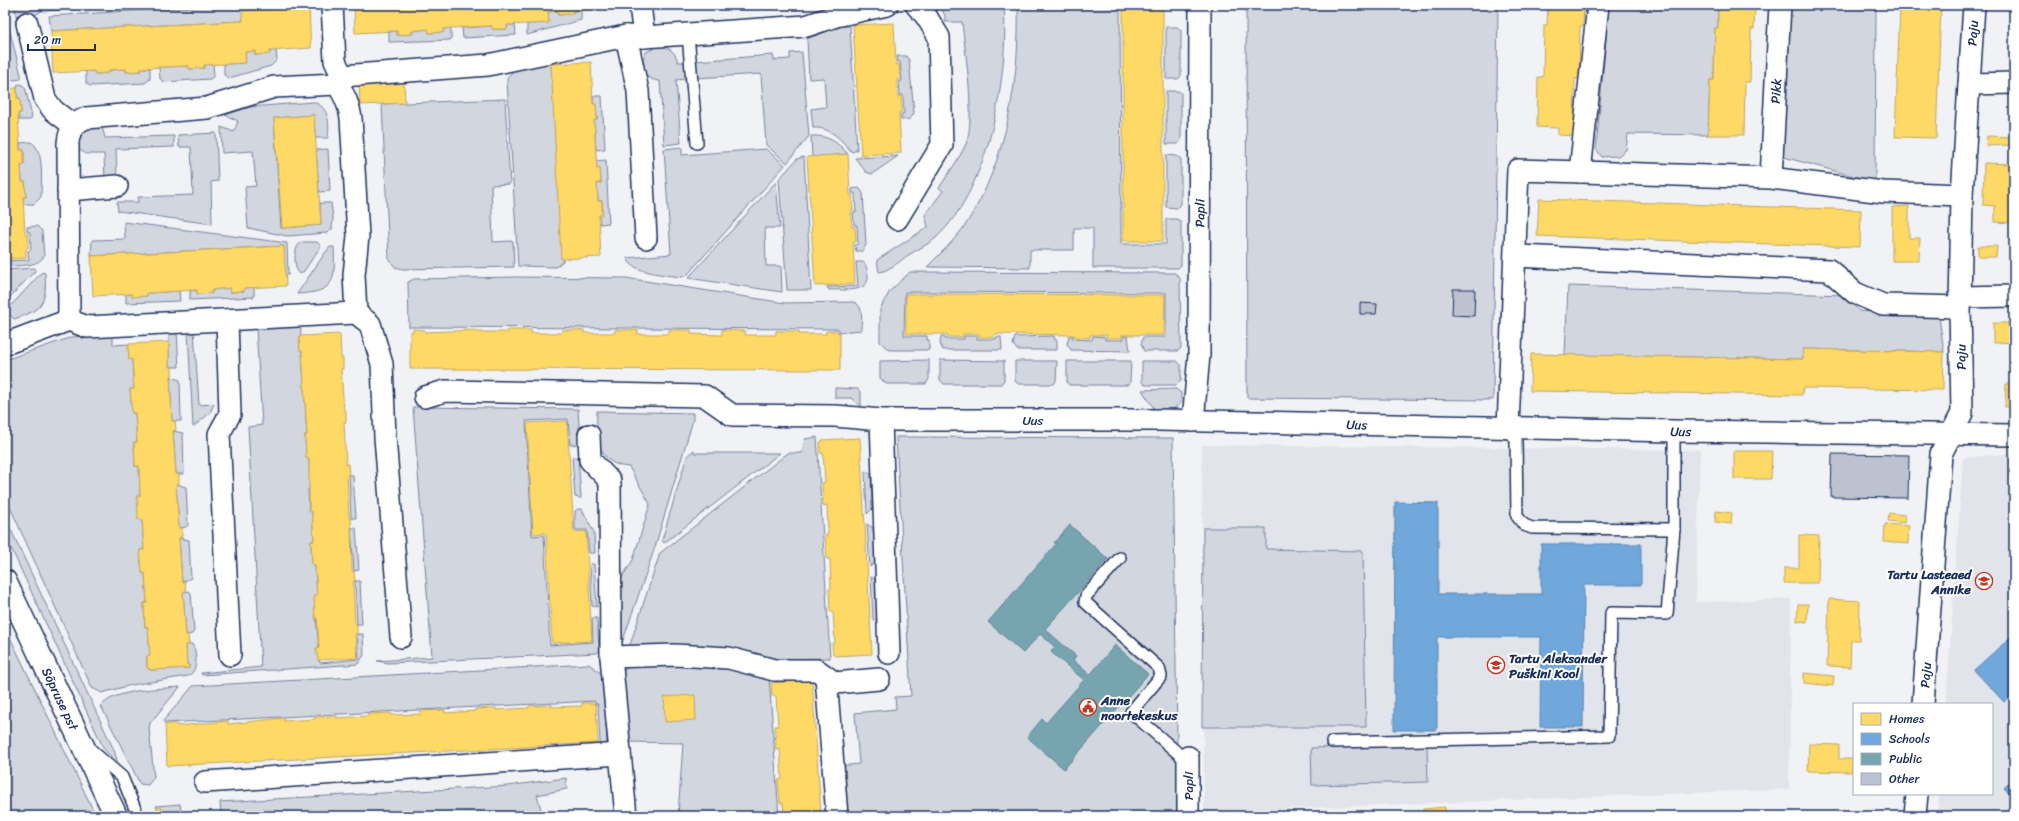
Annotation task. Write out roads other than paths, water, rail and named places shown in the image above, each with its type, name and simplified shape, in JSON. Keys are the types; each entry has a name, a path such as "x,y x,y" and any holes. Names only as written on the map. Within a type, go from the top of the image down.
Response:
{"main road":[{"name":"Sõpruse pst","path":"5,581 116,816"}],"street":[{"path":"332,5 335,61 344,94 349,105 351,118 358,236 354,275 356,313"},
{"path":"640,5 635,36 646,238"},
{"path":"69,320 69,136 74,126 86,118 208,108 274,87 488,65 635,36 806,26 836,16 887,5"},
{"path":"897,218 942,145 939,37 926,16 916,5"},
{"name":"Papli","path":"1193,421 1199,355 1200,5"},
{"path":"1580,172 1598,5"},
{"name":"Pikk","path":"1772,178 1780,5"},
{"name":"Paju","path":"1923,703 1941,454 1962,413 1960,302 1962,195 1974,5"},
{"path":"27,23 45,99 53,110 74,126"},
{"path":"1969,84 2014,83"},
{"path":"1508,428 1516,256 1518,170 1772,178 1895,187 1962,195"},
{"path":"68,190 117,186"},
{"path":"1516,256 1829,270 1855,293 1883,305 1960,302 2014,296"},
{"path":"5,344 69,320 87,327 356,313 370,324 382,364 385,437 401,637"},
{"path":"227,320 230,414 220,434 230,655"},
{"name":"Uus","path":"425,397 445,391 706,396 732,415 835,416 881,420 1193,421 1674,432 2014,435"},
{"path":"881,420 890,653"},
{"path":"589,435 590,460 610,481 611,657 626,816"},
{"path":"611,657 675,655 729,658 774,670 817,670 834,683 879,679"},
{"path":"826,678 836,816"},
{"path":"205,782 620,754"},
{"name":"Papli","path":"1188,760 1188,816"},
{"path":"1915,816 1917,795"}],"lane":[{"path":"688,34 697,143"},
{"path":"1508,428 1516,440 1517,516 1524,525 1532,528 1674,529"},
{"path":"1332,742 1609,736 1611,613 1667,614 1674,529 1674,432"},
{"path":"1120,558 1086,596 1085,602 1159,668 1161,676 1130,712 1188,760"},
{"path":"80,741 122,777 138,816"}],"place":[{"name":"Tartu Lasteaed Annike","path":"1984,581"},
{"name":"Tartu Aleksander Puškini Kool","path":"1496,665"},
{"name":"Anne noortekeskus","path":"1088,707"}]}
